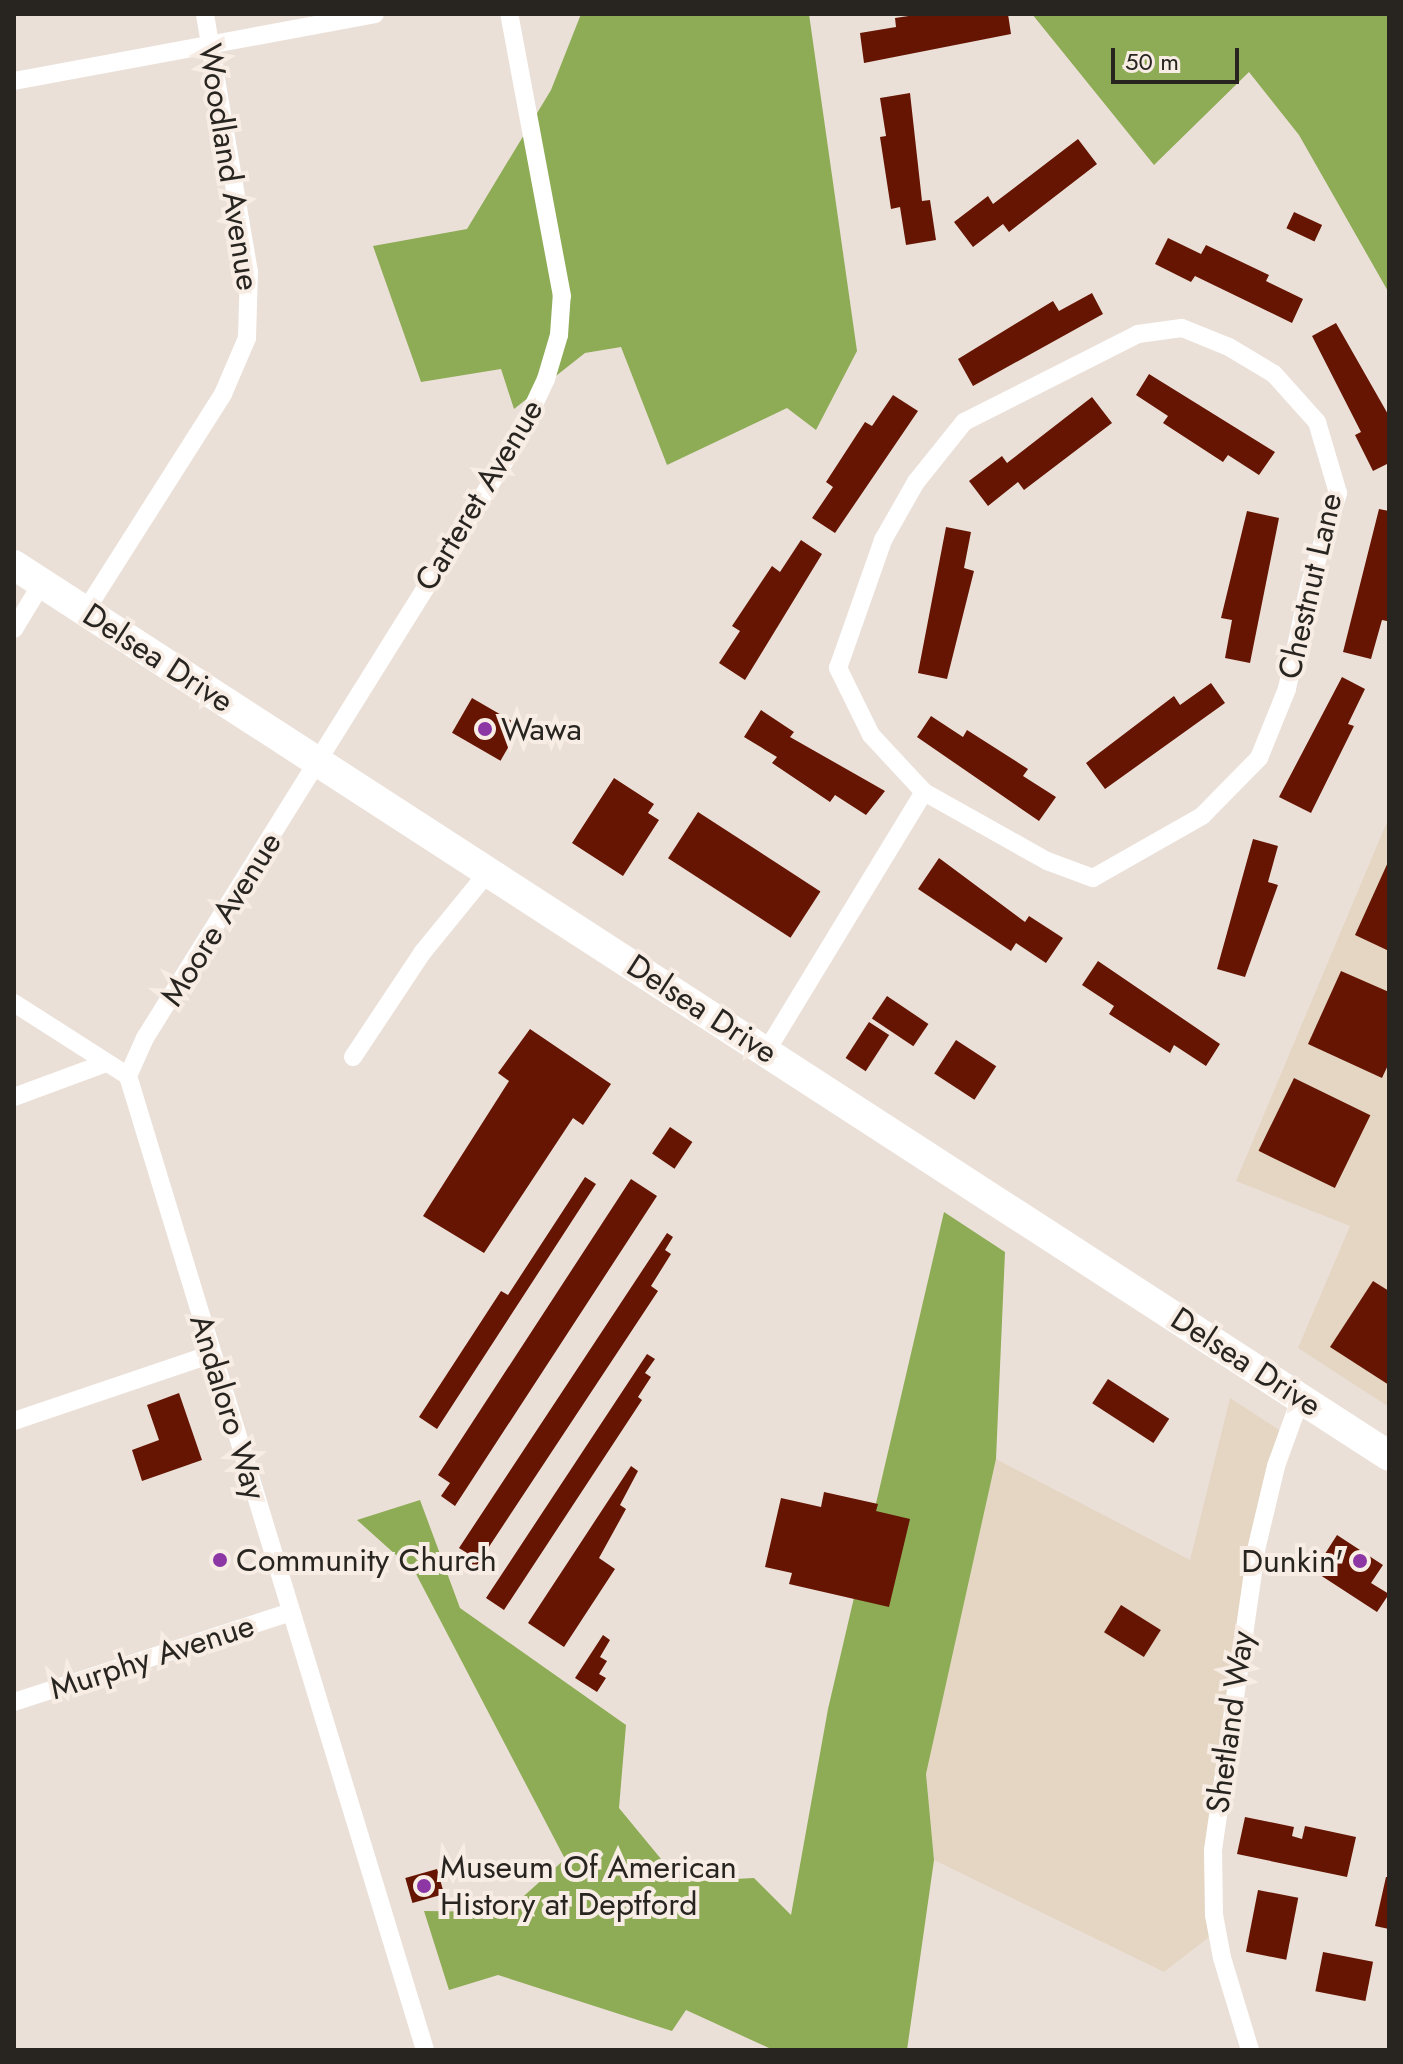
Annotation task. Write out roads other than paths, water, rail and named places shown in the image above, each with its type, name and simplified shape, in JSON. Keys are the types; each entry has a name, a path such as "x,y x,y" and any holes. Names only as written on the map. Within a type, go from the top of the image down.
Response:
{"main road":[{"name":"Delsea Drive","path":"14,565 318,764 767,1050 1389,1456"}],"street":[{"name":"Woodland Avenue","path":"86,610 223,394 247,338 249,272 205,14"},
{"path":"14,81 375,14"},
{"name":"Carteret Avenue","path":"318,764 469,512 516,443 559,335 562,296 509,14"},
{"name":"Chestnut Lane","path":"1182,328 1229,347 1274,374 1317,422 1338,493 1309,586 1287,689 1259,758 1202,816 1093,878 1047,861 924,792 871,735 838,668 883,540 916,482 964,422 1151,329 1182,328"},
{"path":"14,629 42,583"},
{"name":"Moore Avenue","path":"128,1076 145,1038 318,764"},
{"path":"767,1050 924,792"},
{"path":"353,1057 422,953 488,872"},
{"path":"14,1003 128,1076"},
{"path":"14,1097 106,1063"},
{"name":"Andaloro Way","path":"128,1076 425,2050"},
{"path":"14,1421 212,1354"},
{"name":"Shetland Way","path":"1250,2050 1222,1958 1214,1915 1213,1850 1256,1550 1301,1397"},
{"name":"Murphy Avenue","path":"14,1702 291,1612"}],"place":[{"name":"Wawa","path":"485,729"},
{"name":"Community Church","path":"220,1560"},
{"name":"Dunkin'","path":"1360,1561"},
{"name":"Museum Of American History at Deptford","path":"424,1886"}]}
